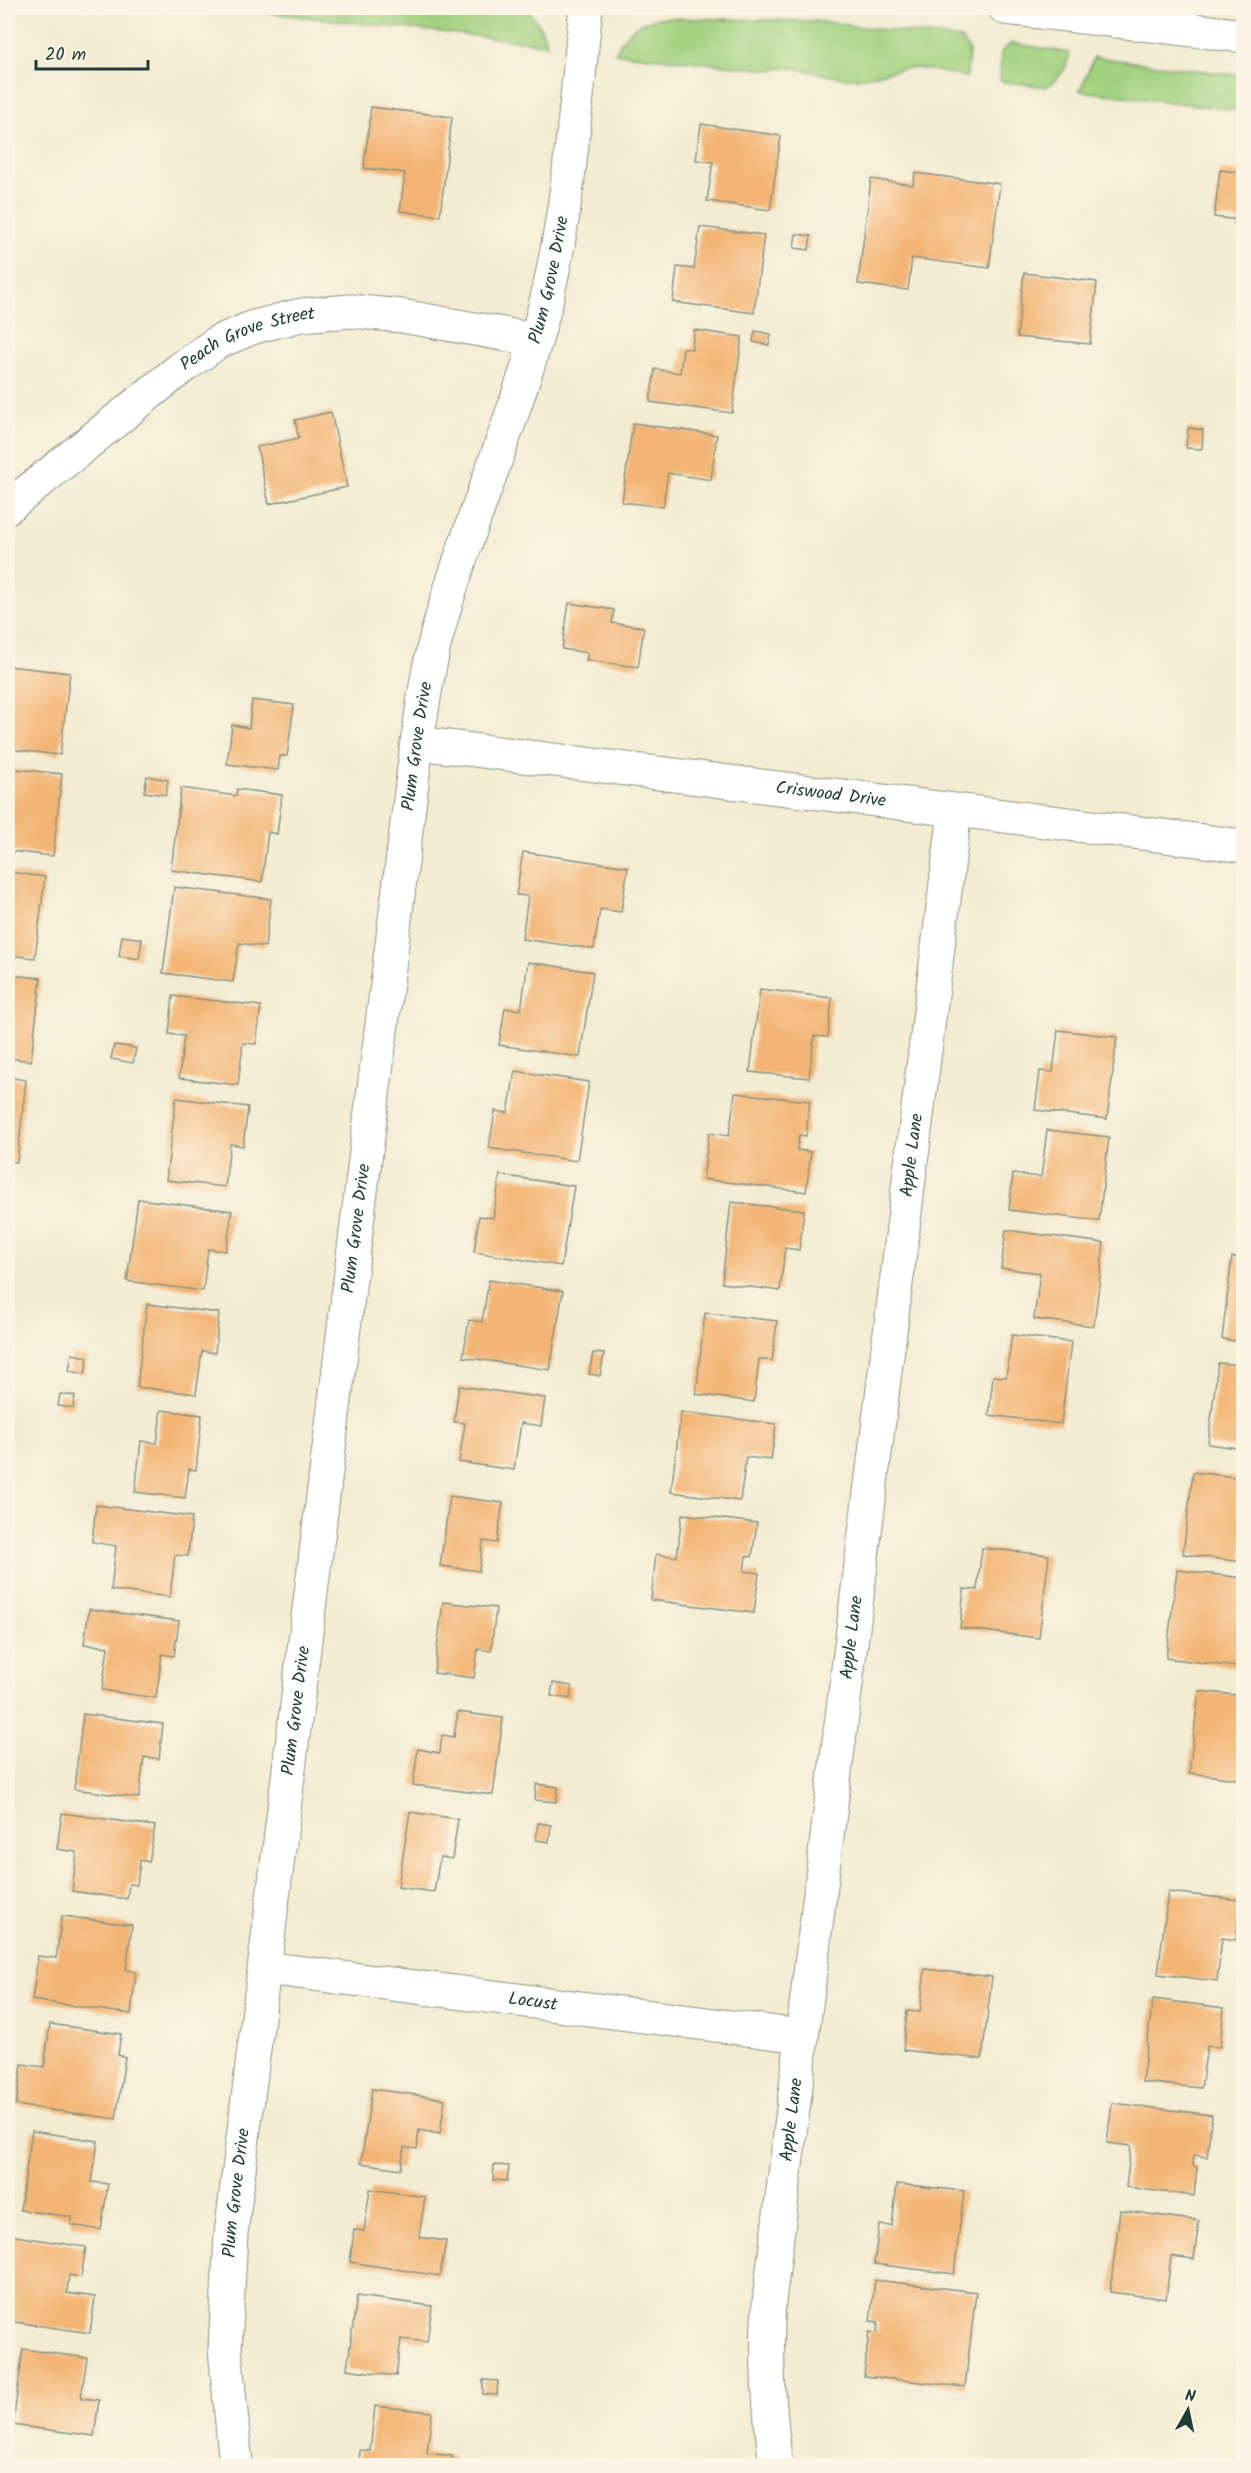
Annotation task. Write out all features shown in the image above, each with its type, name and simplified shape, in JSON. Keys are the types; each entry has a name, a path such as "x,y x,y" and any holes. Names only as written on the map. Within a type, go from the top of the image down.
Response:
{"street":[{"name":"Plum Grove Drive","path":"236,2466 225,2349 231,2234 417,743 438,628 536,340 549,291 567,182 586,8"},
{"path":"1005,8 1244,36"},
{"name":"Peach Grove Street","path":"8,507 180,369 218,342 254,327 301,315 350,311 402,316 536,340"},
{"name":"Criswood Drive","path":"417,743 1244,846"},
{"name":"Apple Lane","path":"776,2466 767,2391 768,2314 955,811"},
{"name":"Locust","path":"265,1968 801,2036"}],"green space":[{"path":"226,8 524,8 538,24 547,44"},
{"path":"658,18 814,21 961,39 969,50 967,77 912,68 848,78 792,68 771,70 615,53 627,34 637,26"},
{"path":"1011,43 1070,53 1062,73 1046,87 1000,81 1001,52"},
{"path":"1094,57 1243,76 1243,111 1080,91"}],"building":[{"path":"371,107 452,117 440,216 400,211 405,173 364,168"},
{"path":"701,124 781,136 770,210 707,201 713,162 696,160"},
{"path":"1220,170 1244,173 1244,232 1238,231 1239,220 1214,217"},
{"path":"915,173 1000,184 989,268 912,258 908,290 858,284 871,179 913,185"},
{"path":"700,227 764,235 754,313 673,302 677,267 694,269"},
{"path":"796,234 811,236 809,250 794,248"},
{"path":"1024,273 1097,282 1090,344 1017,337"},
{"path":"694,330 742,337 732,413 650,402 655,369 680,373 683,348 692,349"},
{"path":"755,331 771,334 769,345 753,342"},
{"path":"331,412 347,487 269,504 257,447 299,438 295,420"},
{"path":"633,423 717,435 711,480 668,473 663,507 622,502"},
{"path":"1188,428 1203,430 1202,449 1186,448"},
{"path":"569,603 614,610 612,623 644,627 638,667 586,660 588,653 562,649"},
{"path":"8,666 70,673 60,755 8,749"},
{"path":"252,700 294,705 287,756 280,756 278,770 227,764 232,725 249,728"},
{"path":"8,768 62,774 53,856 8,851"},
{"path":"147,776 168,780 166,795 144,792"},
{"path":"181,788 236,796 237,789 282,795 277,834 268,832 262,882 171,870"},
{"path":"523,852 628,867 621,912 600,909 594,949 522,939 528,896 516,895"},
{"path":"8,872 45,877 35,958 8,955"},
{"path":"174,887 271,899 265,947 239,943 233,982 163,973"},
{"path":"122,936 142,939 139,959 119,956"},
{"path":"528,962 593,972 580,1057 499,1045 505,1008 521,1010"},
{"path":"8,975 41,978 31,1061 8,1058"},
{"path":"760,989 832,998 828,1037 814,1036 809,1078 750,1072"},
{"path":"173,996 261,1006 256,1044 243,1043 238,1085 179,1078 184,1036 169,1034"},
{"path":"1058,1030 1117,1037 1107,1119 1035,1110 1040,1071 1053,1072"},
{"path":"114,1045 136,1048 133,1063 111,1059"},
{"path":"515,1071 589,1082 577,1161 489,1148 495,1111 508,1113"},
{"path":"8,1077 26,1080 17,1162 8,1161"},
{"path":"735,1093 810,1101 806,1136 799,1135 797,1150 811,1152 806,1192 703,1179 709,1133 729,1136"},
{"path":"176,1098 248,1107 243,1146 230,1144 225,1187 166,1180"},
{"path":"1047,1130 1109,1137 1099,1221 1009,1210 1013,1174 1041,1177"},
{"path":"500,1175 574,1186 561,1266 474,1252 479,1216 493,1218"},
{"path":"138,1199 232,1211 226,1251 208,1249 203,1291 127,1281"},
{"path":"731,1202 804,1210 799,1250 785,1248 780,1291 722,1283"},
{"path":"1006,1230 1104,1243 1094,1326 1034,1319 1040,1273 1001,1268"},
{"path":"1232,1257 1244,1259 1244,1342 1222,1339"},
{"path":"489,1280 563,1291 550,1370 463,1357 469,1320 482,1322"},
{"path":"147,1304 219,1313 215,1353 202,1351 196,1394 137,1387"},
{"path":"705,1313 777,1321 772,1361 759,1359 754,1402 696,1394"},
{"path":"1012,1335 1071,1342 1061,1424 989,1415 993,1376 1006,1377"},
{"path":"593,1353 604,1354 600,1376 589,1374"},
{"path":"72,1354 88,1357 85,1374 69,1371"},
{"path":"1218,1363 1244,1365 1244,1449 1208,1444"},
{"path":"459,1386 545,1398 541,1426 521,1423 514,1470 459,1462 465,1423 454,1422"},
{"path":"60,1394 75,1396 73,1408 58,1406"},
{"path":"161,1410 202,1415 196,1470 189,1469 185,1498 135,1492 141,1441 157,1443"},
{"path":"681,1412 776,1424 771,1460 746,1457 740,1501 671,1492"},
{"path":"1193,1472 1244,1478 1242,1562 1183,1554"},
{"path":"450,1496 503,1503 497,1543 483,1541 479,1571 440,1566"},
{"path":"96,1505 192,1517 188,1556 175,1555 170,1597 111,1590 116,1546 92,1542"},
{"path":"682,1514 757,1523 752,1557 746,1556 744,1571 759,1573 754,1613 651,1600 656,1554 677,1557"},
{"path":"982,1548 1049,1555 1039,1638 960,1628 964,1589 977,1590"},
{"path":"1177,1570 1243,1578 1244,1668 1166,1658"},
{"path":"443,1602 496,1608 491,1651 478,1649 474,1678 434,1673"},
{"path":"89,1609 179,1621 174,1656 162,1654 156,1698 102,1690 108,1647 84,1644"},
{"path":"553,1683 572,1686 570,1699 551,1696"},
{"path":"1199,1691 1244,1696 1244,1780 1189,1773"},
{"path":"458,1712 503,1718 493,1795 413,1785 418,1749 440,1753 442,1735 454,1737"},
{"path":"83,1714 163,1724 159,1759 144,1757 139,1798 74,1789"},
{"path":"536,1784 558,1787 556,1802 535,1800"},
{"path":"410,1812 458,1819 452,1859 440,1857 434,1892 398,1887"},
{"path":"62,1813 155,1826 149,1862 140,1860 137,1885 129,1884 127,1899 72,1891 77,1852 57,1849"},
{"path":"538,1823 551,1825 549,1842 536,1840"},
{"path":"1168,1892 1240,1900 1236,1940 1222,1938 1217,1981 1158,1974"},
{"path":"62,1916 132,1925 126,1970 136,1972 131,2014 32,2000 38,1956 56,1958"},
{"path":"925,1969 992,1977 982,2059 903,2050 907,2011 920,2012"},
{"path":"1153,1999 1224,2008 1220,2047 1207,2046 1201,2088 1142,2082"},
{"path":"50,2024 121,2034 118,2055 125,2057 116,2119 16,2105 22,2064 44,2067"},
{"path":"372,2089 445,2099 440,2134 419,2130 417,2149 404,2147 401,2169 361,2163"},
{"path":"1112,2103 1212,2115 1207,2157 1194,2155 1193,2166 1197,2167 1194,2196 1126,2187 1131,2146 1107,2143"},
{"path":"32,2131 98,2141 92,2182 108,2184 101,2230 71,2225 72,2217 20,2210"},
{"path":"494,2165 509,2166 507,2181 493,2180"},
{"path":"897,2184 964,2191 954,2274 874,2264 879,2225 892,2226"},
{"path":"370,2189 425,2197 419,2237 446,2241 440,2276 350,2262 354,2230 364,2231"},
{"path":"1120,2210 1199,2221 1194,2259 1171,2256 1166,2299 1110,2292"},
{"path":"9,2235 86,2247 81,2277 69,2275 67,2293 95,2297 90,2333 8,2321"},
{"path":"875,2280 976,2292 965,2387 864,2376 869,2332 877,2333 878,2322 870,2321"},
{"path":"357,2296 432,2306 427,2342 401,2339 396,2376 347,2369"},
{"path":"23,2349 87,2358 81,2398 99,2400 94,2436 13,2425"},
{"path":"483,2380 498,2381 497,2395 483,2394"},
{"path":"375,2406 432,2412 427,2453 452,2456 451,2466 359,2466 360,2450 370,2451"}]}
